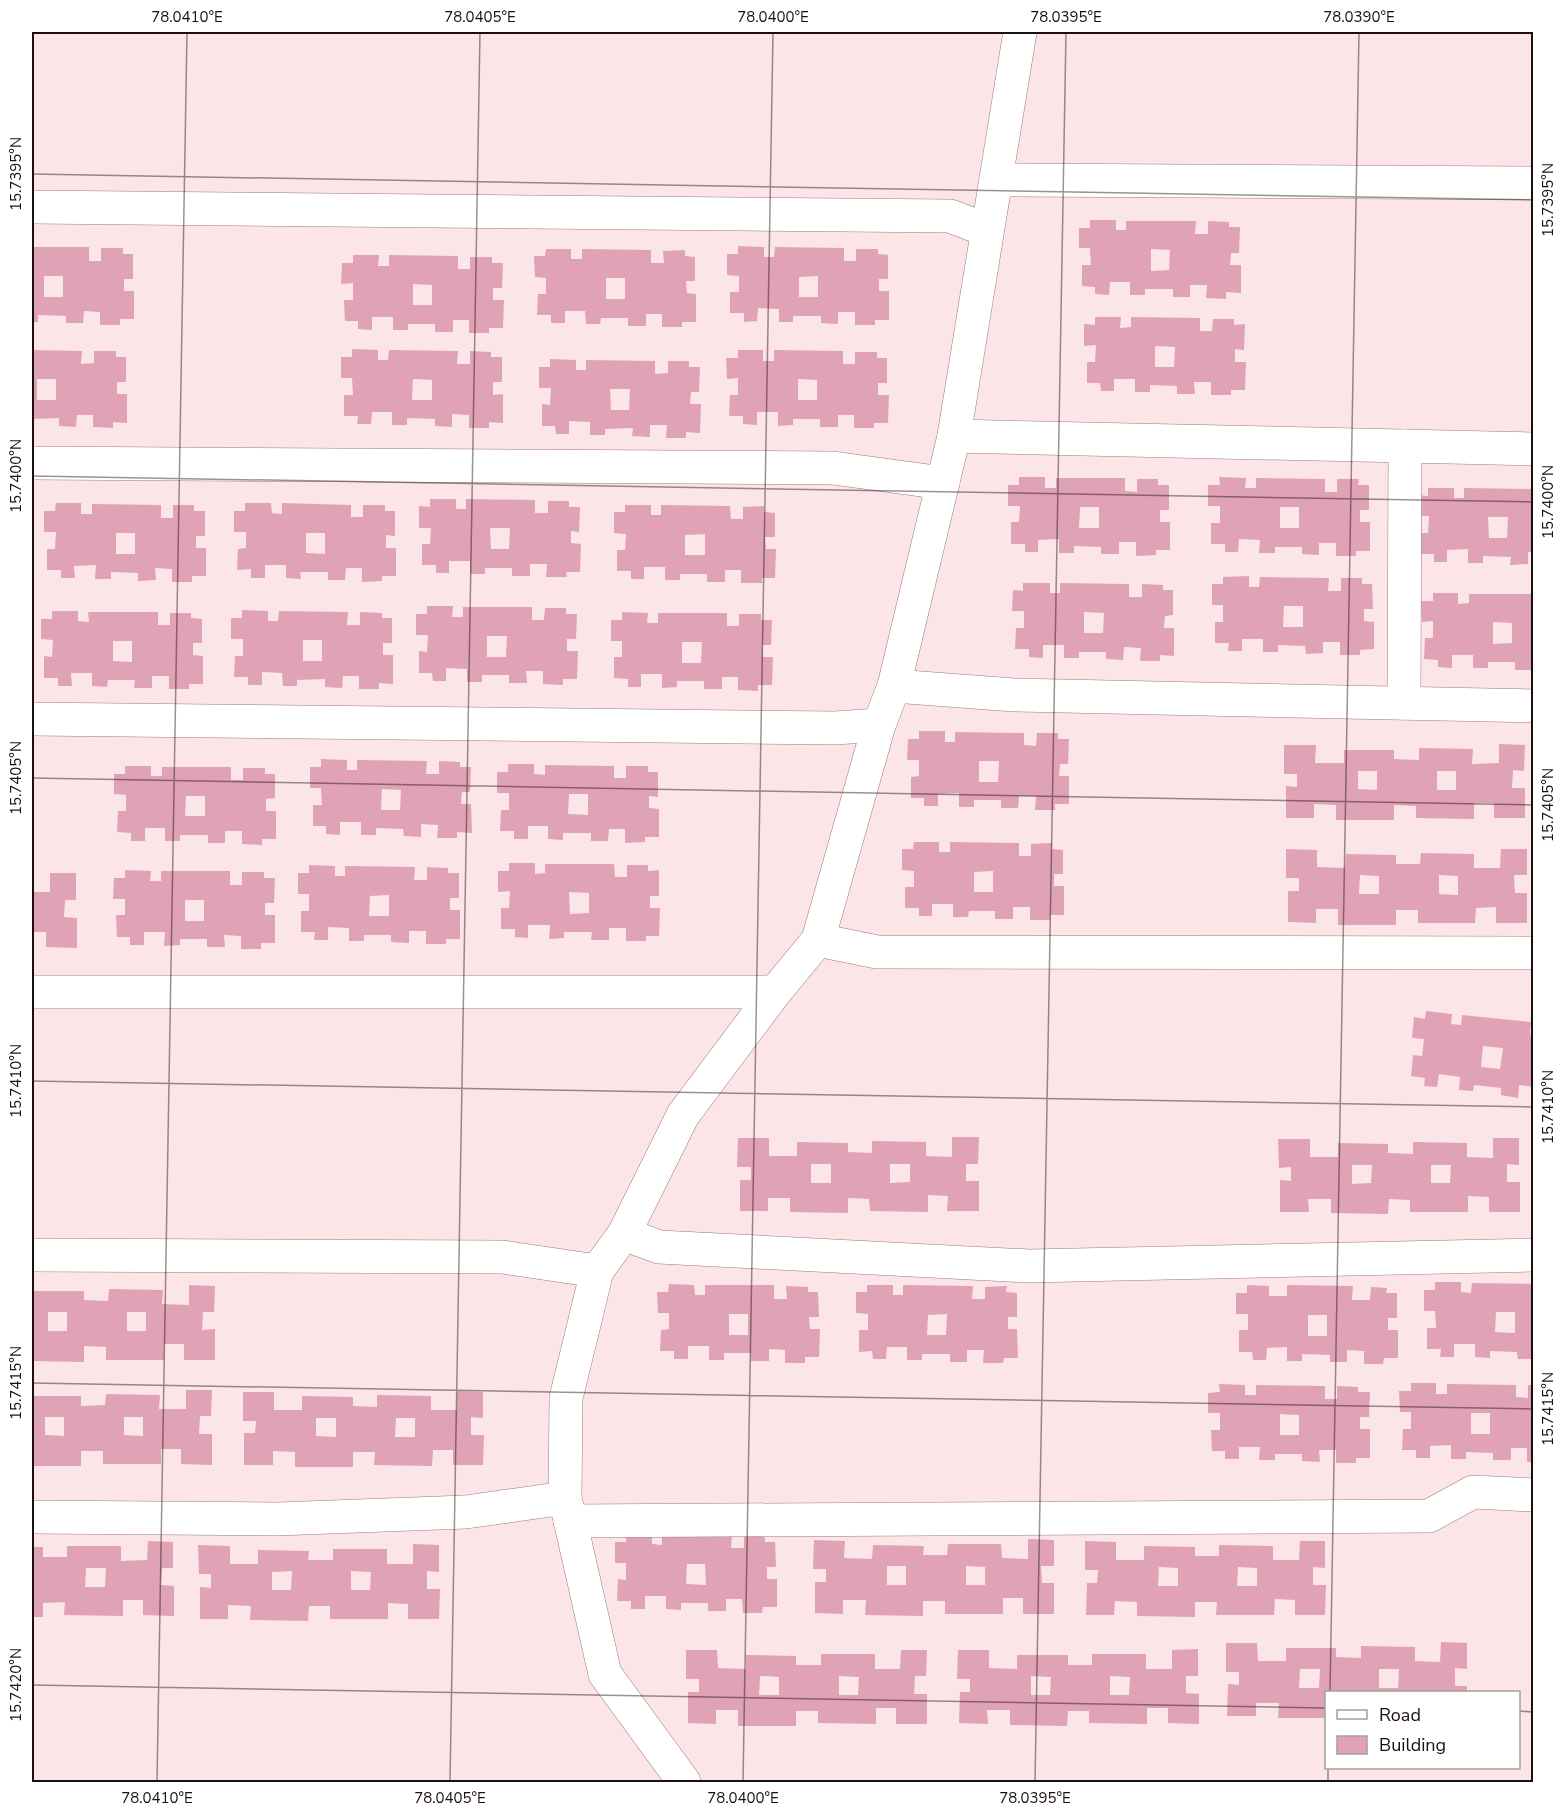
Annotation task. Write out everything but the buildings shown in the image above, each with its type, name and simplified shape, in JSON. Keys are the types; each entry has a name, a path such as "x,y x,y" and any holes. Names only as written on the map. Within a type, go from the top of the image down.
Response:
{"street":[{"path":"684,1782 605,1674 567,1509 567,1398 597,1271 624,1234 683,1115 775,992 818,940 879,725 894,686 954,436 1020,32"},
{"path":"996,180 1533,183"},
{"path":"32,207 950,216 987,230"},
{"path":"954,436 1533,449"},
{"path":"1404,702 1405,446"},
{"path":"32,463 833,468 943,483"},
{"path":"894,686 1014,694 1533,706"},
{"path":"32,719 835,728 879,725"},
{"path":"818,940 877,952 1533,954"},
{"path":"32,992 775,992"},
{"path":"624,1234 659,1247 1029,1266 1533,1255"},
{"path":"32,1255 502,1257 597,1271"},
{"path":"32,1517 277,1518 567,1509 1429,1516 1473,1492 1533,1495"}]}
